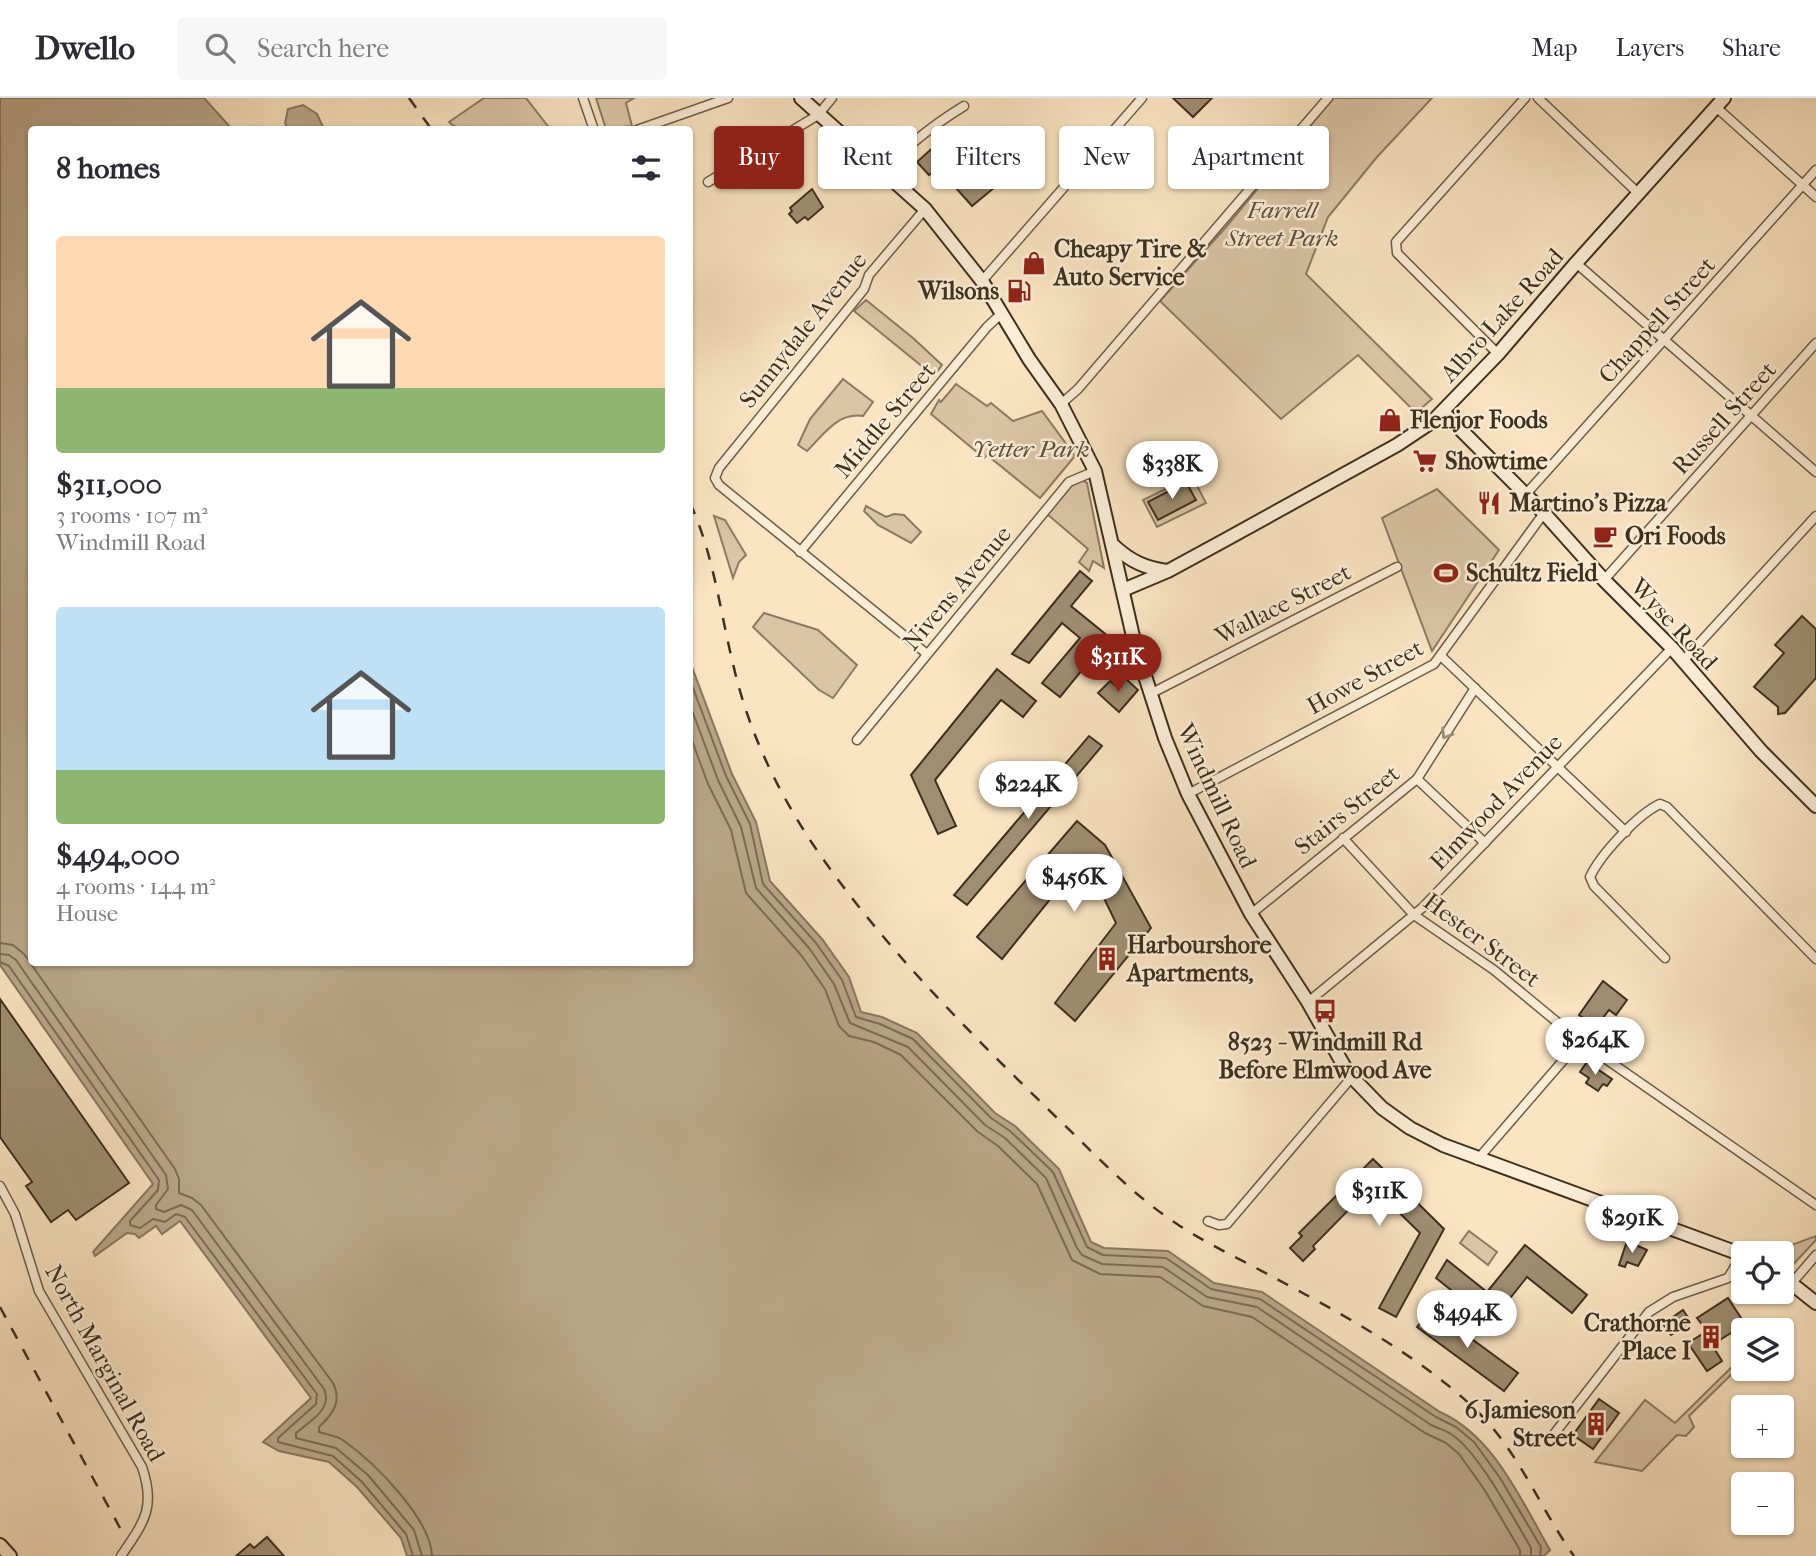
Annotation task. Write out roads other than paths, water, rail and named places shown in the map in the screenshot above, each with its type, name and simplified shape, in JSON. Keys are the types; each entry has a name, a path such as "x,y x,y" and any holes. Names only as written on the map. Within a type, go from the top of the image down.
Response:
{"main road":[{"name":"Windmill Road","path":"801,98 830,126"},
{"name":"Albro Lake Road","path":"1123,590 1168,571 1397,445 1443,412 1498,354 1576,262 1720,102"},
{"name":"Windmill Road","path":"901,189 925,209 982,281 1060,404 1095,471 1135,645 1150,694 1188,794 1251,914 1308,1002 1352,1077 1382,1108 1410,1128 1477,1160 1731,1251"},
{"name":"Wyse Road","path":"1443,412 1544,513 1604,580 1672,648 1761,751 1816,806"},
{"path":"1114,546 1128,559 1149,568 1168,571"},
{"path":"1794,1285 1816,1303"},
{"path":"0,1545 10,1556"}],"street":[{"path":"583,98 593,126"},
{"path":"648,126 727,98"},
{"path":"708,182 818,115 832,98"},
{"path":"982,281 1143,98"},
{"path":"1060,404 1078,389 1328,98"},
{"path":"1498,354 1396,253 1395,247 1396,242 1525,98"},
{"path":"1538,98 1639,194"},
{"path":"1720,102 1816,197"},
{"path":"917,138 933,124 964,106"},
{"name":"Chappell Street","path":"1525,494 1816,170"},
{"name":"Sunnydale Avenue","path":"800,552 719,485 715,478 719,468 864,289 869,275 925,209"},
{"path":"1576,262 1816,472"},
{"name":"Middle Street","path":"800,552 1001,314"},
{"name":"Russell Street","path":"1604,580 1816,343"},
{"name":"Nivens Avenue","path":"857,740 1069,482 1095,471"},
{"name":"Howe Street","path":"1188,794 1434,664 1442,657 1544,513"},
{"path":"1683,661 1816,516"},
{"path":"800,552 927,654"},
{"name":"Wallace Street","path":"1150,694 1398,567"},
{"name":"Elmwood Avenue","path":"1308,1002 1415,915 1672,648"},
{"path":"1442,657 1626,832"},
{"name":"Stairs Street","path":"1251,914 1417,779 1475,688"},
{"path":"1417,779 1485,842"},
{"path":"1665,958 1594,886 1590,877 1594,868 1626,832 1660,804 1667,807 1816,959"},
{"name":"Hester Street","path":"1343,838 1415,915 1494,970 1580,1041 1816,1205"},
{"path":"1477,1160 1580,1041"},
{"path":"1208,1221 1219,1225 1227,1224 1352,1077"},
{"name":"North Marginal Road","path":"0,1186 15,1214 39,1291 142,1467 147,1481 148,1512 121,1556"},
{"path":"1794,1273 1816,1255"},
{"path":"1551,1438 1649,1312 1673,1297 1728,1278 1731,1273"}],"water":[{"path":"0,98 204,98 229,126 28,126 28,966 693,966 693,670 732,774 756,822 770,881 822,939 849,977 861,1012 882,1017 917,1033 995,1113 1015,1126 1059,1169 1091,1242 1104,1248 1168,1251 1214,1283 1262,1292 1459,1423 1491,1453 1504,1471 1550,1550 1544,1556 407,1556 401,1538 357,1487 329,1462 279,1451 263,1442 311,1398 180,1221 162,1234 156,1226 139,1238 135,1234 127,1233 95,1256 93,1252 153,1184 0,965"},
{"path":"303,105 317,114 323,126 286,126 288,109"}],"railway":[{"path":"409,98 429,126"},
{"path":"693,510 711,563 740,692 765,759 812,843 867,917 926,985 989,1051 1144,1200 1200,1238 1325,1305 1380,1338 1457,1393 1494,1429 1574,1556"},
{"path":"0,1307 120,1528"}],"place":[{"name":"Cheapy Tire & Auto Service","path":"1034,263"},
{"name":"Wilsons","path":"1019,291"},
{"name":"Flenjor Foods","path":"1390,420"},
{"name":"Showtime","path":"1425,461"},
{"name":"Martino's Pizza","path":"1489,503"},
{"name":"Ori Foods","path":"1605,536"},
{"name":"Schultz Field","path":"1446,573"},
{"name":"Harbourshore Apartments,","path":"1107,959"},
{"name":"8523 - Windmill Rd Before Elmwood Ave","path":"1325,1011"},
{"name":"Crathorne Place I","path":"1711,1337"},
{"name":"6 Jamieson Street","path":"1596,1424"}],"park label":[{"name":"Farrell Street Park","path":"1282,224"},
{"name":"Yetter Park","path":"1031,449"}]}
